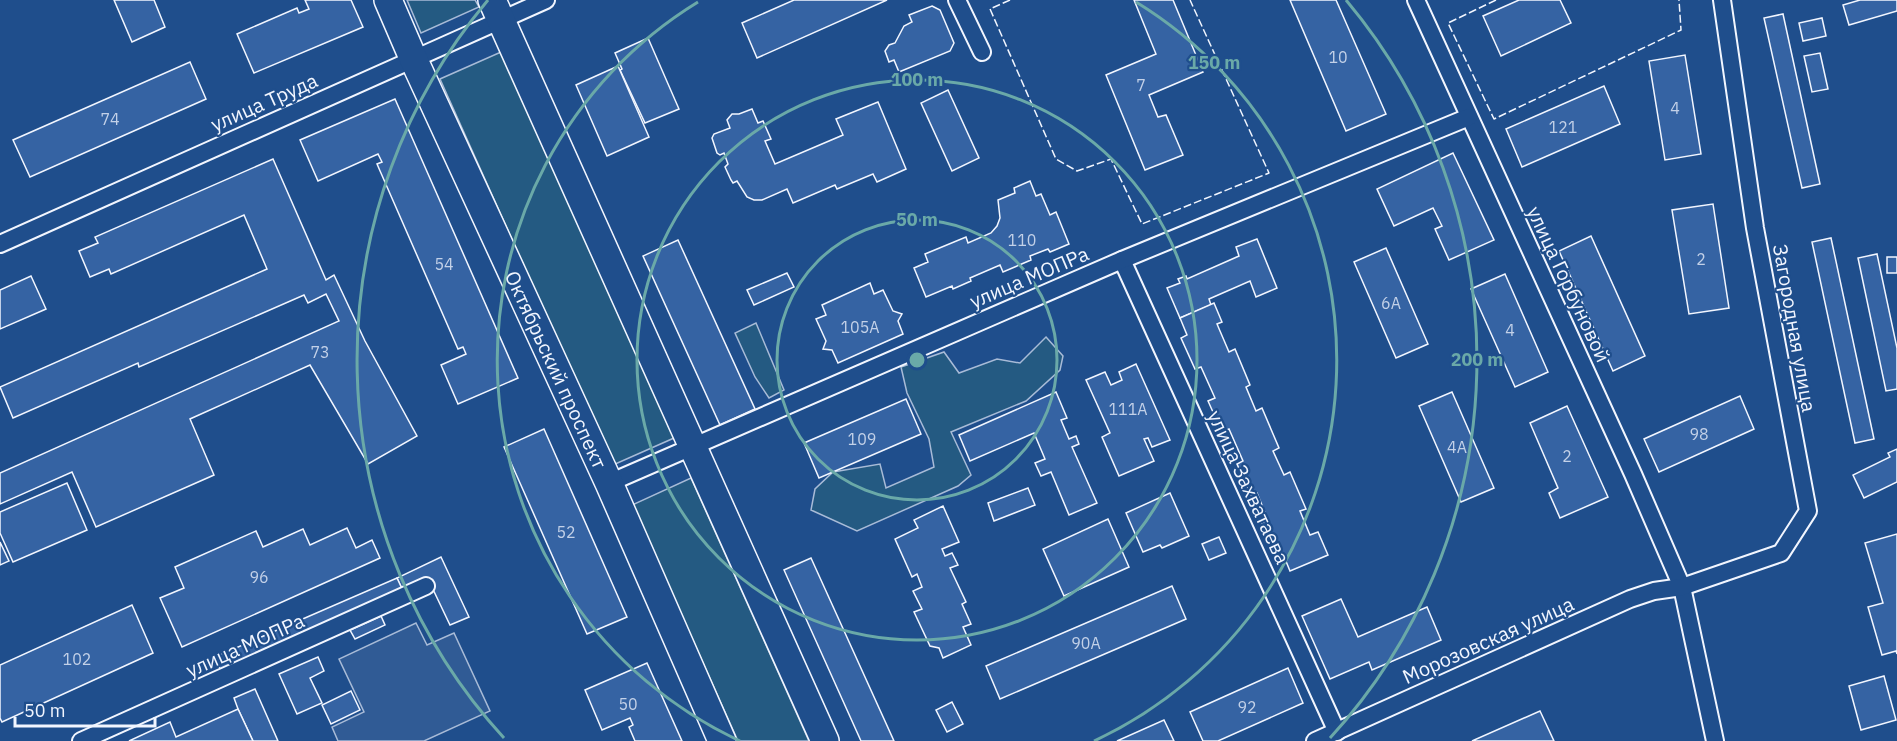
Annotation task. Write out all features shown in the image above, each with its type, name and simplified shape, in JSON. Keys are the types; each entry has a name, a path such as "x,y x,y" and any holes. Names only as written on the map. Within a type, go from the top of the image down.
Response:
{"main road":[{"name":"Октябрьский проспект","path":"388,0 609,483 722,741"},
{"path":"496,10 825,741"}],"street":[{"name":"улица Труда","path":"0,244 413,58 496,10 546,0"},
{"path":"957,0 982,52"},
{"name":"улица Горбуновой","path":"1416,0 1682,587 1715,741"},
{"name":"Загородная улица","path":"1682,587 1780,553 1808,512 1755,228 1722,0"},
{"name":"улица МОПРа","path":"609,483 1122,260 1469,117"},
{"name":"улица Захватаева","path":"1122,260 1337,732"},
{"name":"улица МОПРа","path":"81,741 426,586"},
{"name":"Морозовская улица","path":"1315,741 1630,599 1654,591 1682,587"}],"shaded area":[{"path":"407,0 475,0 479,7 421,33"},
{"path":"501,52 674,438 613,465 440,79"},
{"path":"756,323 784,390 769,398 755,377 735,333"},
{"path":"1046,337 1063,356 1060,370 1026,401 951,432 971,475 958,486 857,531 811,510 815,489 833,472 880,464 886,488 934,467 929,439 907,393 901,367 944,352 959,373 997,359 1020,363"},
{"path":"691,478 809,741 738,741 632,505"},
{"path":"416,623 427,645 454,633 490,711 424,741 338,741 332,727 364,712 339,659"}],"building":[{"path":"114,0 154,0 165,27 132,42"},
{"path":"305,0 351,0 363,27 254,73 237,34 297,8 299,13 309,9"},
{"path":"794,0 887,0 757,58 742,23"},
{"path":"1134,0 1173,0 1203,72 1149,95 1158,117 1166,115 1183,155 1145,170 1106,75 1156,54"},
{"path":"1290,0 1336,0 1386,114 1346,131"},
{"path":"1519,0 1560,0 1571,23 1501,56 1483,16"},
{"path":"1860,0 1897,0 1897,11 1849,25 1843,5"},
{"path":"932,6 940,10 954,43 950,51 899,72 894,60 889,62 885,51 889,45 895,43 904,26 912,22 909,15"},
{"path":"1783,14 1820,184 1802,188 1764,18"},
{"path":"1822,18 1826,36 1803,41 1799,23"},
{"path":"648,38 679,109 645,123 620,70 622,69 615,53"},
{"path":"1820,53 1828,89 1812,92 1804,56"},
{"path":"1685,55 1701,154 1665,160 1649,61"},
{"path":"190,62 206,99 30,177 13,140"},
{"path":"618,66 649,137 607,156 576,85"},
{"path":"1604,86 1620,124 1522,167 1506,129"},
{"path":"948,90 979,158 952,171 921,103"},
{"path":"395,99 518,378 458,404 441,365 466,354 463,347 458,349 377,164 382,162 378,154 318,181 300,140"},
{"path":"878,102 906,169 877,182 873,174 837,189 835,185 793,203 787,189 762,200 747,197 737,181 733,183 731,180 725,167 728,164 724,153 720,155 717,153 712,138 714,134 730,128 727,120 732,114 752,109 758,123 763,121 771,139 765,141 775,164 843,135 836,119"},
{"path":"1453,153 1494,240 1449,260 1435,229 1442,226 1433,208 1394,226 1377,189"},
{"path":"273,159 326,280 334,275 365,341 417,436 368,464 310,365 190,419 214,475 96,527 72,472 0,504 0,473 339,321 326,294 308,303 304,295 139,367 138,363 13,418 0,387 267,269 244,215 111,274 109,269 90,277 79,251 98,243 95,237"},
{"path":"1030,181 1036,196 1041,194 1050,215 1056,212 1069,244 1050,252 1048,249 1030,256 1031,260 1003,272 1000,265 970,278 971,281 953,289 952,286 926,297 914,268 928,262 925,254 966,237 968,243 991,233 1000,218 998,200 1015,193 1014,188"},
{"path":"1713,204 1729,308 1689,314 1672,210"},
{"path":"1591,236 1645,356 1613,371 1559,251"},
{"path":"1831,238 1874,439 1855,443 1812,242"},
{"path":"1257,239 1277,288 1256,297 1250,281 1209,299 1211,305 1180,318 1167,288 1180,283 1178,279 1186,276 1187,279 1239,256 1236,247"},
{"path":"678,240 755,409 720,425 643,256"},
{"path":"1386,248 1428,344 1396,358 1354,262"},
{"path":"1877,254 1897,348 1897,389 1886,391 1858,258"},
{"path":"1887,257 1897,257 1897,273 1887,273"},
{"path":"787,273 794,287 754,305 747,290"},
{"path":"1505,274 1548,372 1515,387 1471,289"},
{"path":"31,276 46,309 0,329 0,290"},
{"path":"870,283 874,294 883,290 893,311 902,314 898,321 903,334 838,363 832,350 823,349 826,341 816,319 826,315 822,305"},
{"path":"1214,303 1222,322 1217,324 1229,352 1235,349 1250,385 1246,387 1256,411 1262,408 1279,448 1273,451 1284,475 1290,472 1306,509 1300,511 1310,535 1318,532 1328,555 1290,571 1283,554 1276,557 1261,523 1268,520 1257,493 1251,495 1237,464 1243,461 1229,429 1222,432 1208,401 1215,398 1201,367 1195,369 1181,338 1187,335 1180,318"},
{"path":"1136,364 1170,440 1152,447 1148,438 1144,439 1154,461 1119,476 1102,437 1110,433 1086,380 1105,372 1111,385 1122,380 1119,372"},
{"path":"1056,392 1067,418 1061,420 1069,439 1076,436 1079,444 1072,447 1097,503 1069,515 1051,472 1041,476 1035,463 1045,459 1034,433 970,461 959,435"},
{"path":"1452,392 1494,488 1461,502 1419,406"},
{"path":"1740,396 1754,429 1659,472 1644,439"},
{"path":"906,399 921,434 819,478 804,443"},
{"path":"1567,406 1608,497 1560,518 1549,493 1558,488 1530,423"},
{"path":"544,429 627,617 587,634 504,447"},
{"path":"1897,449 1897,482 1864,498 1853,475 1890,457 1888,453"},
{"path":"67,483 87,530 13,562 0,533 0,512"},
{"path":"1028,488 1035,505 994,521 988,503"},
{"path":"1170,493 1189,536 1162,548 1160,545 1143,552 1126,513"},
{"path":"943,506 959,542 942,549 945,556 952,553 958,565 950,568 966,602 962,604 971,624 963,627 971,645 943,658 939,648 930,646 914,612 922,609 913,591 922,587 917,574 912,577 895,539 918,528 914,520"},
{"path":"1108,519 1129,567 1064,596 1043,549"},
{"path":"347,528 356,548 372,540 380,558 182,647 160,598 184,588 175,567 256,531 263,547 303,529 310,545"},
{"path":"1897,534 1897,654 1896,651 1882,655 1868,607 1883,603 1865,543"},
{"path":"1219,537 1226,553 1209,560 1202,544"},
{"path":"0,542 9,561 0,565"},
{"path":"441,557 469,617 450,625 429,581 404,593 397,578"},
{"path":"811,558 894,741 861,741 784,570"},
{"path":"397,578 404,593 221,671 215,657"},
{"path":"1172,586 1186,619 1000,699 986,666"},
{"path":"1341,599 1358,637 1427,607 1441,640 1372,670 1369,662 1330,679 1302,616"},
{"path":"132,605 153,653 2,722 0,718 0,665"},
{"path":"381,616 385,625 355,639 350,630"},
{"path":"318,657 324,671 310,678 322,703 297,714 279,674"},
{"path":"647,663 682,741 635,741 629,727 633,725 630,718 602,730 585,690"},
{"path":"1288,668 1303,703 1218,741 1203,741 1190,712"},
{"path":"1884,676 1896,720 1861,730 1849,686"},
{"path":"255,689 278,741 253,741 238,709 234,698"},
{"path":"351,691 360,710 331,724 322,705"},
{"path":"952,702 963,724 947,732 936,710"},
{"path":"238,709 253,741 129,741 170,722 176,737"},
{"path":"1540,711 1554,741 1472,741"},
{"path":"1164,720 1174,741 1117,741"}],"fence":[{"path":"1010,0 990,9 1056,159 1077,171 1111,159 1142,224 1269,173 1190,0"},
{"path":"1496,0 1448,23 1494,119 1681,30 1679,0"}]}
